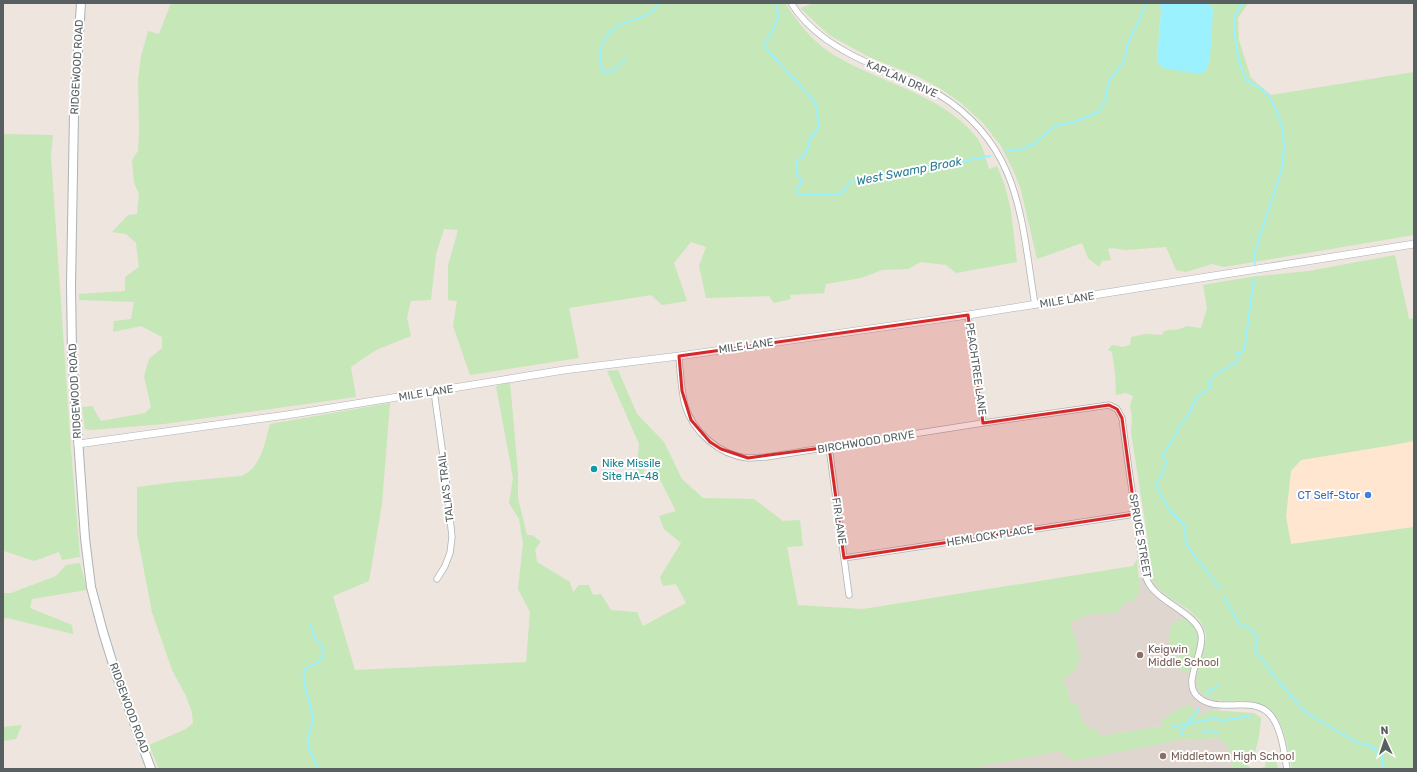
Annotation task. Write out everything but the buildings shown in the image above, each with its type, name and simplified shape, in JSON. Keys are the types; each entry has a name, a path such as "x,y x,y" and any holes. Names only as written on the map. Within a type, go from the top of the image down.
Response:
{"main road":[{"name":"RIDGEWOOD ROAD","path":"81,3 74,114 72,353 83,517 91,587 116,674 151,769"}],"street":[{"name":"KAPLAN DRIVE","path":"791,3 805,21 834,45 860,60 937,94 965,114 984,132 1002,160 1016,197 1035,305"},
{"name":"MILE LANE","path":"78,444 204,427 564,370 679,356 1035,305 1414,244"},
{"name":"PEACHTREE LANE","path":"968,315 983,423"},
{"name":"BIRCHWOOD DRIVE","path":"679,356 682,391 691,420 710,442 721,449 748,458 766,457 1108,405 1118,409"},
{"name":"TALIA'S TRAIL","path":"434,391 452,536 450,553 445,566 437,578"},
{"name":"SPRUCE STREET","path":"1118,409 1122,418 1135,514 1147,582 1157,594 1193,621 1201,632 1201,647 1192,681 1194,692 1201,699 1209,703 1252,706 1260,708 1271,715 1280,737 1287,769"},
{"name":"FIR LANE","path":"828,447 849,595"},
{"name":"HEMLOCK PLACE","path":"844,558 1135,514"}],"highlighted area":[{"path":"968,315 983,423 1109,405 1117,409 1122,418 1135,514 844,558 829,447 748,458 721,449 710,442 691,420 682,391 679,356"}],"shaded area":[{"path":"1414,441 1414,527 1291,544 1286,517 1291,471 1301,460"},
{"name":"Keigwin Middle School","path":"1150,576 1159,590 1194,615 1204,627 1206,643 1197,687 1201,693 1210,699 1218,700 1220,710 1210,710 1203,715 1194,710 1163,726 1099,736 1093,729 1086,726 1081,720 1078,706 1070,702 1068,690 1061,679 1072,673 1077,642 1070,624 1077,619 1092,614 1111,614 1125,602 1133,601 1139,591 1138,578"},
{"name":"Middletown High School","path":"1219,738 1228,747 1233,769 967,769 1060,751"}],"green space":[{"path":"171,3 785,3 803,28 825,49 863,70 905,88 945,109 962,122 977,138 983,149 989,169 997,166 1005,186 1011,211 1017,262 956,273 946,265 921,262 908,269 882,270 861,278 826,284 824,293 790,295 791,299 774,303 769,296 706,298 699,266 706,247 691,242 674,263 687,301 662,305 651,295 569,308 579,358 470,375 453,326 457,301 448,300 448,266 458,230 444,229 436,254 431,300 411,301 407,318 411,336 376,350 351,367 356,397 164,424 90,430 85,429 82,407 92,406 101,421 145,413 151,407 144,376 149,359 162,348 162,337 141,326 113,332 114,321 131,319 134,302 79,300 79,294 125,291 125,277 139,267 136,243 126,234 112,232 128,215 137,214 139,194 134,183 132,160 138,151 138,79 141,56 148,31 159,34"},
{"path":"814,3 1160,3 1161,12 1157,58 1206,70 1209,62 1213,10 1207,3 1248,3 1238,18 1239,40 1251,78 1271,95 1414,72 1414,235 1224,267 1212,264 1186,272 1176,270 1166,247 1125,250 1112,248 1108,249 1111,260 1102,261 1099,267 1088,258 1082,243 1037,259 1021,190 1014,172 1001,146 983,123 961,103 941,89 917,76 871,58 829,35 800,8"},
{"path":"3,134 53,135 51,156 80,557 62,560 59,552 34,561 4,551 3,552"},
{"path":"1395,255 1409,319 1414,318 1414,441 1301,460 1291,471 1286,517 1291,544 1414,527 1414,769 1292,769 1286,739 1278,720 1272,712 1264,706 1254,702 1224,701 1209,698 1201,693 1198,687 1197,673 1206,642 1206,635 1203,625 1198,618 1163,593 1156,586 1149,573 1148,541 1131,432 1132,417 1130,406 1133,396 1126,393 1116,395 1112,352 1108,350 1112,345 1123,347 1130,345 1131,337 1145,334 1162,335 1164,331 1184,328 1186,326 1201,328 1207,308 1203,285 1250,277 1309,271"},
{"path":"618,370 637,414 664,442 682,479 703,498 754,499 783,521 800,520 803,546 787,547 798,605 863,609 1133,566 1137,559 1140,591 1133,601 1125,602 1119,611 1112,614 1092,614 1077,619 1070,624 1077,642 1079,662 1073,673 1062,679 1068,690 1070,702 1078,706 1082,719 1089,728 1098,729 1099,736 1163,726 1162,720 1183,706 1191,705 1194,710 1203,715 1210,710 1254,713 1261,718 1259,737 1254,756 1255,761 1246,763 1251,769 1233,769 1228,747 1219,738 1180,740 1072,761 1060,751 967,769 159,769 149,745 186,729 193,723 192,712 186,696 172,670 152,612 137,534 137,487 241,476 248,472 258,461 264,447 270,424 390,403 382,504 369,581 333,596 355,670 526,662 530,612 518,589 523,543 519,519 509,503 513,478 496,386 510,382 518,473 518,498 527,535 532,535 541,542 535,549 537,562 570,582 573,592 579,585 589,585 593,595 601,594 611,610 637,612 643,626 686,603 676,584 663,586 660,577 681,543 664,529 659,516 676,511 649,458 642,476 636,475 639,444 607,371"},
{"path":"80,563 87,590 32,599 30,608 72,625 73,634 7,618 3,619 3,593 11,593 56,576 66,565"},
{"path":"1183,619 1190,622 1195,627 1197,633 1195,654 1189,671 1185,673 1175,661 1169,635 1171,628 1176,622"},
{"path":"22,725 16,739 3,741 3,727"},
{"path":"1275,756 1278,769 1257,769 1265,767 1267,758"}],"water":[{"path":"1160,3 1207,3 1211,6 1213,10 1211,50 1206,71 1203,73 1199,74 1163,68 1159,64 1157,58 1161,12"}],"waterway":[{"name":"West Swamp Brook","path":"626,59 615,70 603,73 601,66 601,53 607,36 621,24 651,12 658,3"},
{"name":"West Swamp Brook","path":"776,3 778,11 777,22 764,46 815,102 819,124 815,133 810,138 808,148 804,156 796,161 796,171 802,182 796,189 798,195 839,195 853,180 990,156"},
{"name":"West Swamp Brook","path":"1007,151 1016,151 1034,144 1055,126 1075,122 1098,112 1106,99 1108,83 1125,59 1127,45 1146,3"},
{"path":"1243,3 1237,11 1234,20 1241,68 1247,80 1264,91 1274,104 1278,117 1281,121 1285,152 1282,159 1283,166 1254,254 1255,264"},
{"path":"1220,589 1186,544 1184,525 1170,511 1157,488 1157,482 1161,477 1166,463 1163,455 1177,433 1178,427 1187,418 1197,397 1211,387 1209,383 1216,374 1234,364 1239,358 1237,353 1244,351 1254,279"},
{"path":"1224,597 1240,625 1251,629 1257,637 1255,650 1271,672 1305,712 1358,743 1370,745 1382,757 1382,764 1385,769"},
{"name":"West Swamp Brook","path":"311,625 312,632 323,646 324,651 319,661 304,669 305,687 313,715 308,736 308,743 312,756 319,769"},
{"path":"1207,695 1210,690 1218,686"},
{"path":"1182,735 1182,730 1199,709"},
{"path":"1172,727 1211,719 1225,720 1251,716"},
{"path":"1202,732 1218,732"}],"place":[{"name":"Nike Missile Site HA-48","path":"594,469"},
{"name":"CT Self-Stor","path":"1368,495"},
{"name":"Keigwin Middle School","path":"1140,655"},
{"name":"Middletown High School","path":"1163,756"}]}
